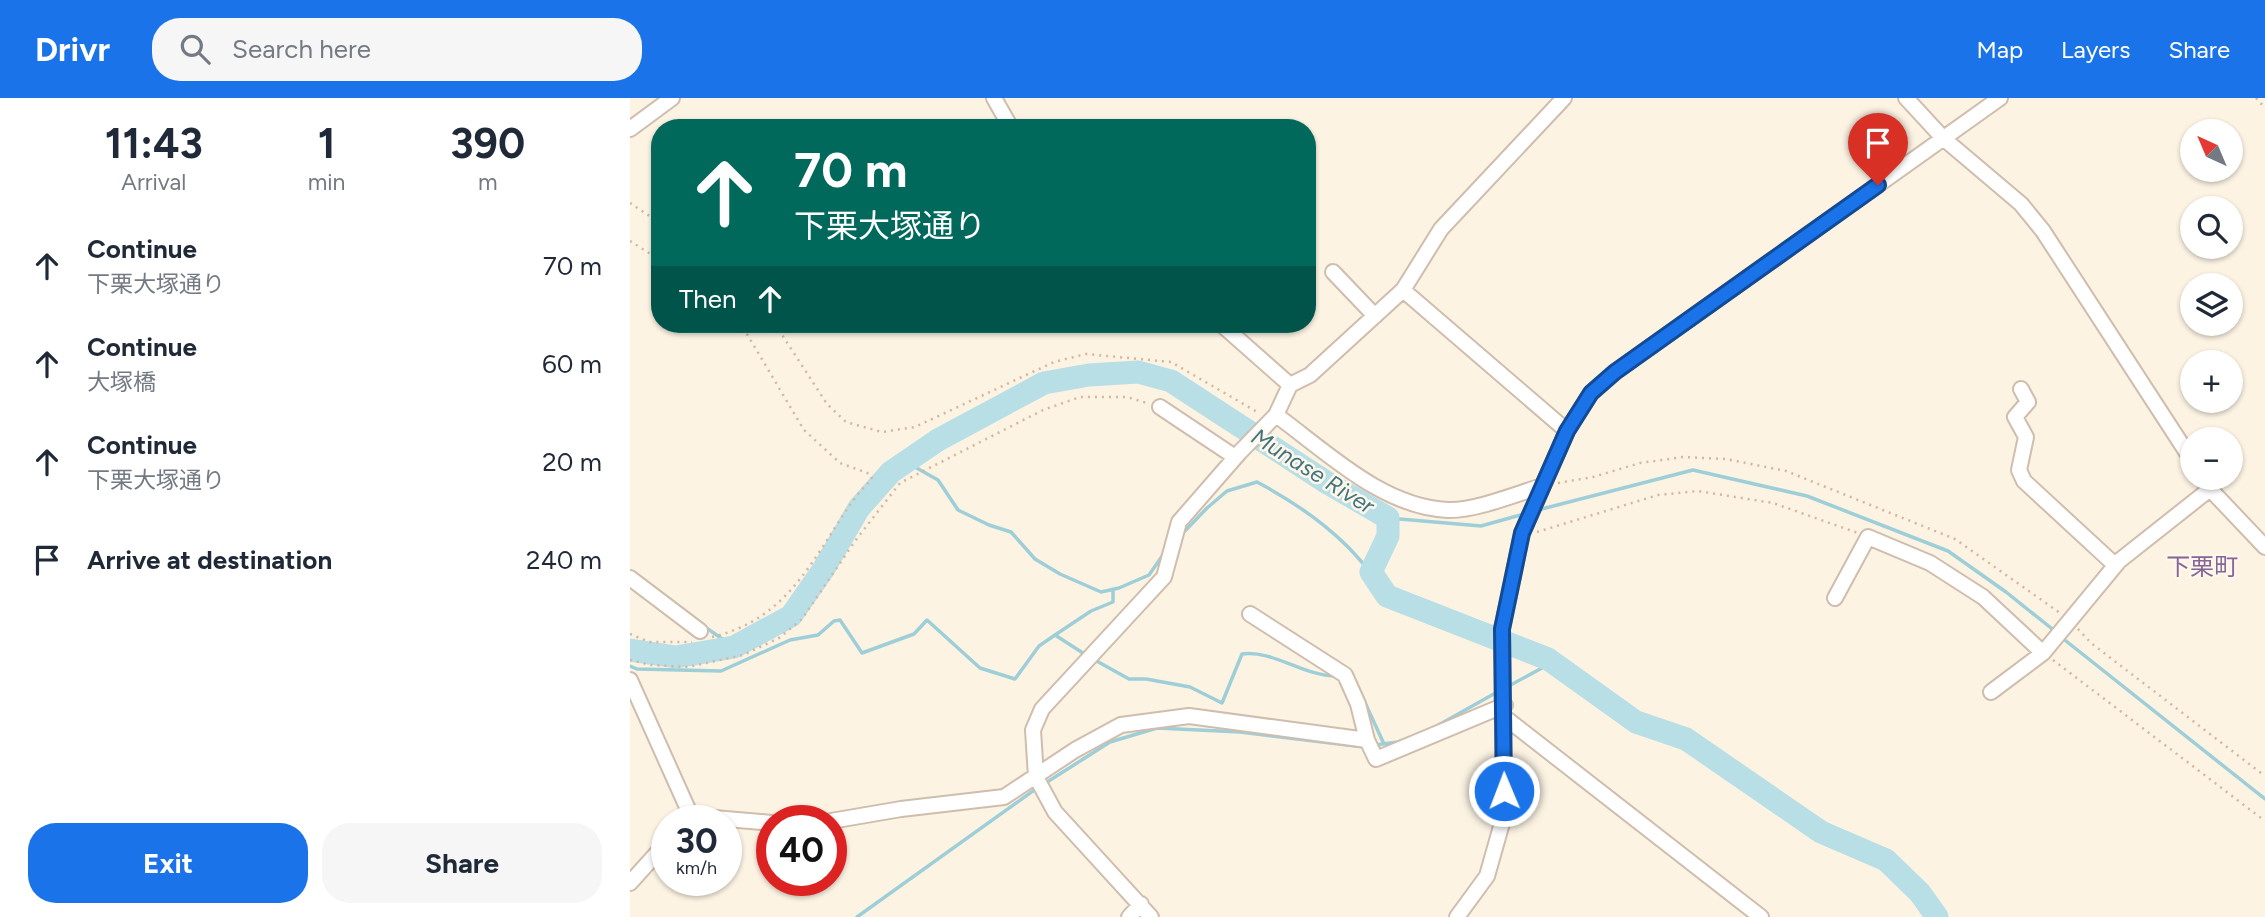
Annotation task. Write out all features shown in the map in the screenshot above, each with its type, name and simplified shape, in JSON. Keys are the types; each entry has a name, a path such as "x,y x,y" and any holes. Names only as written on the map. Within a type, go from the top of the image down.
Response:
{"street":[{"path":"630,129 672,98"},
{"path":"994,98 1006,119"},
{"path":"1151,917 1055,813 1035,777 1033,730 1042,709 1164,577 1179,522 1237,454 1272,419 1290,384 1310,375 1403,290 1441,229 1564,98"},
{"path":"1906,98 1944,138 2021,204 2043,231 2180,443"},
{"path":"1457,917 1487,876 1504,816 1502,629 1521,536 1567,431 1591,393 1615,372 2000,98"},
{"path":"1334,272 1375,316"},
{"path":"1403,290 1567,431"},
{"path":"1231,333 1290,384"},
{"path":"2021,388 2028,402 2015,417 2026,437 2020,470 2024,481 2115,565"},
{"path":"1160,407 1237,454"},
{"path":"1272,419 1376,488 1408,502 1449,510 1540,488"},
{"path":"1990,692 2043,653 2115,565 2198,490"},
{"path":"2212,490 2265,547"},
{"path":"1835,598 1868,537 1930,563 1983,597 2043,653"},
{"path":"630,578 704,636"},
{"path":"1250,614 1345,675 1358,704 1367,740 1377,759 1504,710"},
{"path":"630,680 683,805"},
{"path":"1504,710 1761,917"},
{"path":"847,818 1004,797 1074,750 1121,725 1189,716 1367,740"},
{"path":"630,883 651,860"},
{"path":"1129,917 1140,904"}],"path":[{"path":"2256,98 2265,108"},
{"path":"630,203 651,217"},
{"path":"630,241 651,254"},
{"path":"630,634 649,642 689,643 704,636 733,632 782,602 806,574 859,491 872,479 870,474 840,463 804,430 746,333"},
{"path":"781,333 827,404 846,422 882,432 915,427 1054,362 1086,354 1171,362 1272,419"},
{"path":"630,660 651,665 688,667 743,655 779,638 802,619 855,541 900,483 1043,410 1080,397 1128,397 1160,407"},
{"path":"1521,536 1658,495 1698,491 1773,503 1868,537"},
{"path":"2043,653 2265,821"}],"waterway":[{"name":"Munase River","path":"630,650 676,657 734,647 791,616 823,570 859,508 891,472 938,440 1044,383 1089,375 1138,372 1171,381 1326,482 1388,518 1388,536 1371,572 1387,596 1548,659 1636,722 1686,739 1821,832 1886,860 1920,893 1937,917"},
{"path":"906,462 938,480 958,510 1011,532 1035,559 1060,574 1101,592 1119,588 1149,575 1165,552"},
{"path":"1538,510 1693,470 1807,496 1948,551 2056,632"},
{"path":"1182,534 1227,491 1257,482 1316,519 1338,537 1371,572"},
{"path":"1388,518 1481,526 1524,514"},
{"path":"1055,635 1091,611 1113,602 1113,591"},
{"path":"630,666 637,669 721,671 790,640 818,635 834,621 840,620 862,653 914,634 927,620 980,668 1015,679 1039,646 1055,635 1086,655"},
{"path":"705,627 734,647"},
{"path":"2061,637 2265,799"},
{"path":"1093,659 1129,679 1146,679 1190,687 1222,703 1242,654 1266,656 1312,672 1336,676"},
{"path":"1505,688 1553,662"},
{"path":"1356,683 1384,744"},
{"path":"1435,727 1499,691"},
{"path":"1044,784 1110,742 1157,728 1240,732 1364,747"},
{"path":"1375,745 1412,737"},
{"path":"857,917 1037,788"}],"district":[{"name":"下栗町","path":"2202,566"}],"route":[{"path":"1504,791 1502,629 1522,533 1567,431 1591,393 1615,372 1878,185"}]}
